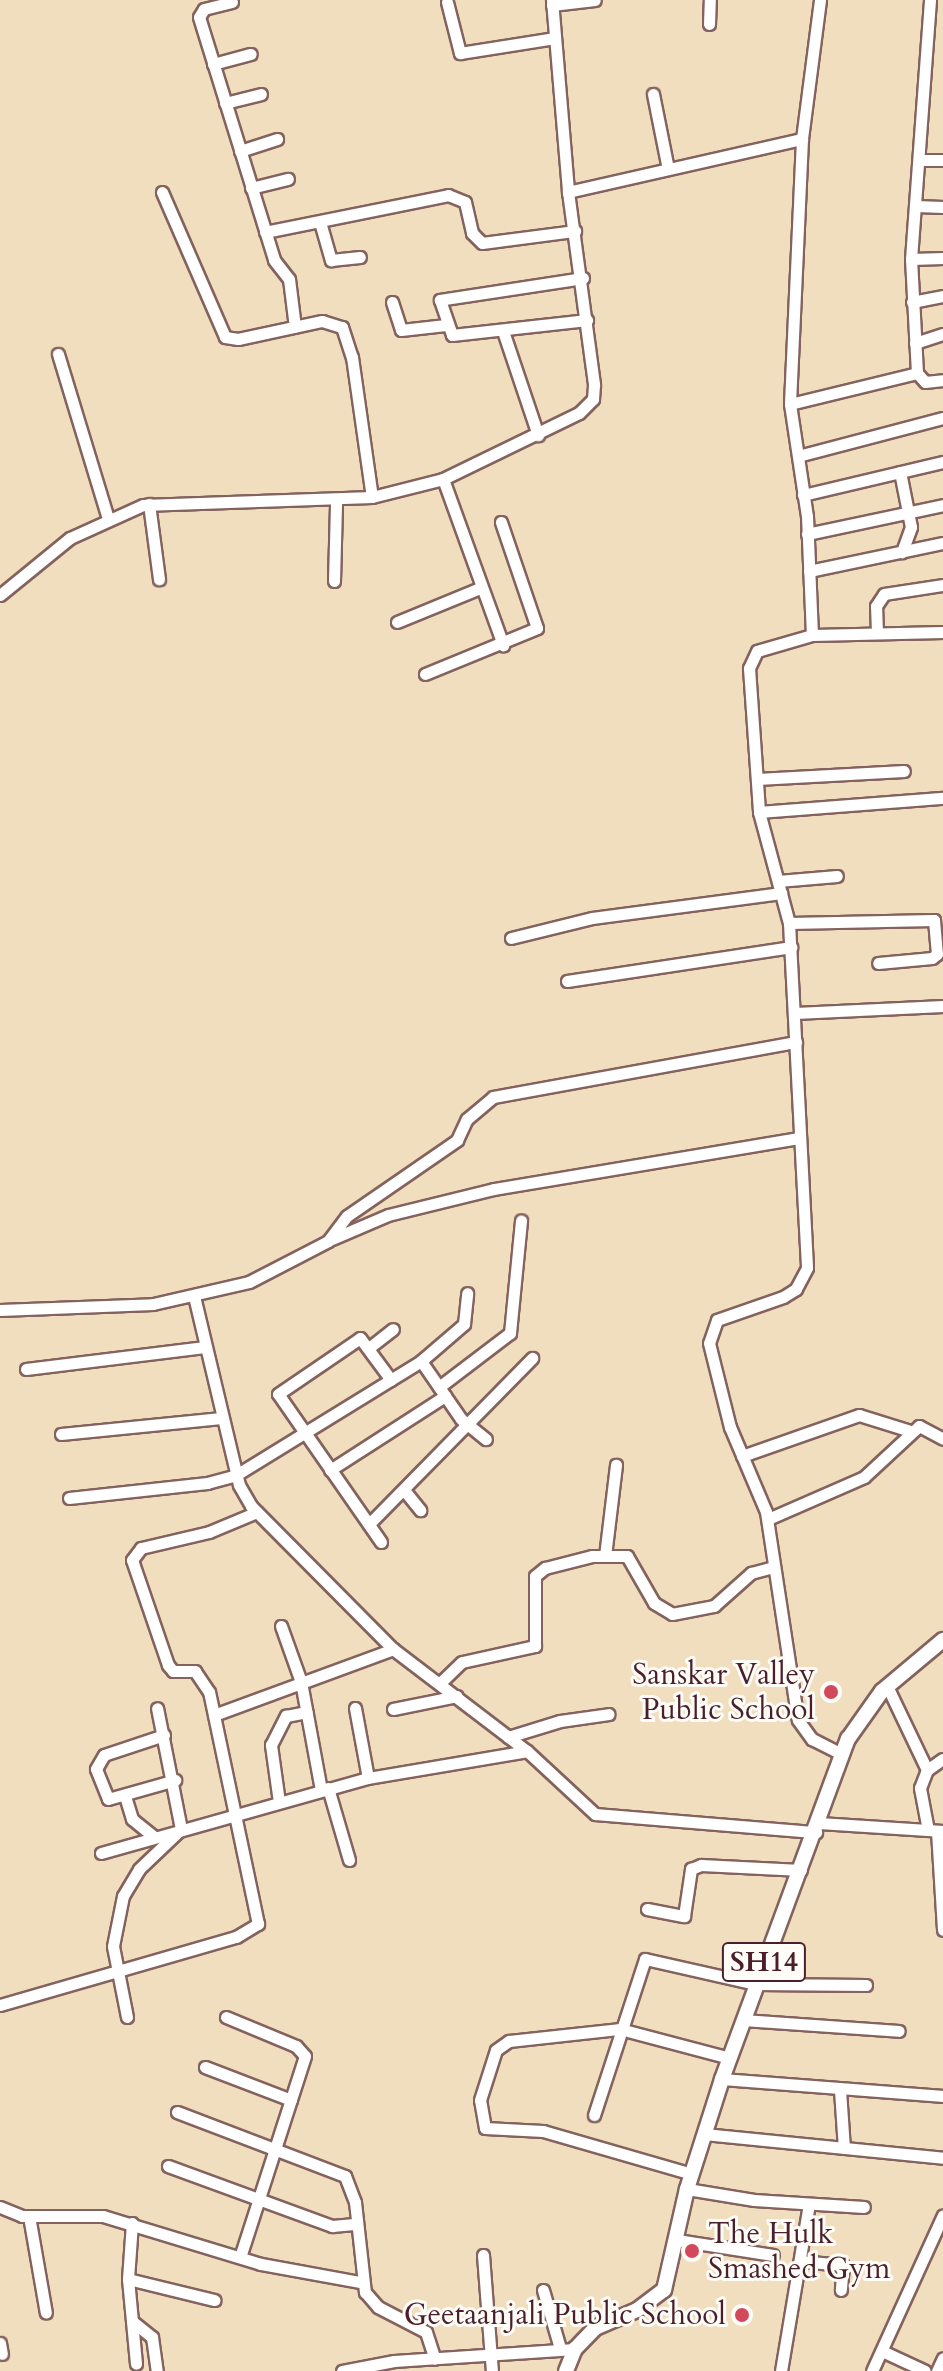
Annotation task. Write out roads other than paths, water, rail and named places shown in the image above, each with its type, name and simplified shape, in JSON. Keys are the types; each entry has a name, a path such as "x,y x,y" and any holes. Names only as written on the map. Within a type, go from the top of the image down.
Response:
{"main road":[{"name":"SH14","path":"566,2371 568,2348 595,2328 637,2310 664,2290 689,2182 722,2079 818,1827 842,1754 856,1722 887,1686 943,1640"}],"street":[{"path":"0,595 70,538 108,519 149,504 336,502 372,497 443,479 538,435 579,413 593,399 583,278 568,192 552,3 595,0"},
{"path":"709,24 710,0"},
{"path":"812,635 807,534 790,404 802,139 820,0"},
{"path":"930,0 921,160 911,259 912,302 917,373 925,382 943,380"},
{"path":"232,2 200,11 213,64 274,260 289,279 295,327"},
{"path":"447,2 460,53 555,38"},
{"path":"213,64 251,54"},
{"path":"225,103 261,94"},
{"path":"653,94 668,169"},
{"path":"240,151 277,139"},
{"path":"568,192 802,139"},
{"path":"921,160 943,160"},
{"path":"251,188 288,179"},
{"path":"162,192 225,337 334,322 349,341 372,497"},
{"path":"265,232 448,195 465,202 472,233 482,243 575,231"},
{"path":"916,206 943,207"},
{"path":"320,222 331,260 360,257"},
{"path":"911,259 943,258"},
{"path":"583,278 445,296 440,300 446,325 458,335 587,320"},
{"path":"912,302 943,296"},
{"path":"392,302 401,330 446,325"},
{"path":"503,331 538,435"},
{"path":"915,343 943,334"},
{"path":"58,354 108,519"},
{"path":"790,404 917,373"},
{"path":"798,456 943,418"},
{"path":"803,495 943,462"},
{"path":"900,472 909,512 910,534 902,552"},
{"path":"443,479 503,645"},
{"path":"334,581 336,502"},
{"path":"149,504 159,579"},
{"path":"807,534 943,505"},
{"path":"425,674 533,633 538,620 501,522"},
{"path":"809,571 943,543"},
{"path":"877,633 876,606 884,594 943,585"},
{"path":"397,622 480,588"},
{"path":"842,1754 812,1739 798,1720 768,1519 722,1401 709,1330 717,1320 783,1297 804,1279 789,923 759,812 752,658 766,647 812,635 943,632"},
{"path":"757,779 904,771"},
{"path":"759,812 943,798"},
{"path":"778,881 837,876"},
{"path":"511,938 592,918 781,893"},
{"path":"789,923 930,917 936,924 940,955 878,963"},
{"path":"567,981 791,947"},
{"path":"795,1013 943,1006"},
{"path":"328,1241 347,1216 457,1140 467,1119 493,1097 796,1042"},
{"path":"0,1310 153,1304 194,1296 249,1282 328,1241 388,1215 494,1189 798,1138"},
{"path":"330,1470 442,1392 510,1333 521,1221"},
{"path":"69,1498 207,1483 236,1475 421,1361 464,1324 467,1293"},
{"path":"194,1296 236,1475 257,1512 393,1649 527,1751 595,1814 936,1831"},
{"path":"370,1347 393,1329"},
{"path":"381,1542 278,1398 280,1391 356,1339 364,1339 391,1380"},
{"path":"26,1369 205,1347"},
{"path":"369,1524 469,1426 532,1358"},
{"path":"421,1361 469,1426 486,1439"},
{"path":"742,1456 859,1415 910,1431"},
{"path":"61,1434 221,1418"},
{"path":"768,1519 864,1477 910,1431 925,1427 943,1439"},
{"path":"605,1556 616,1465"},
{"path":"404,1490 420,1510"},
{"path":"0,2005 236,1937 258,1924 209,1692 195,1671 173,1671 168,1665 133,1555 257,1512"},
{"path":"440,1683 462,1662 535,1646 538,1572 605,1556 627,1556 654,1603 672,1614 714,1606 751,1573 774,1567"},
{"path":"281,1626 301,1682 324,1789 349,1860"},
{"path":"214,1715 393,1649"},
{"path":"887,1686 927,1770"},
{"path":"393,1709 457,1696"},
{"path":"157,1708 175,1780 181,1829"},
{"path":"355,1708 368,1778"},
{"path":"279,1802 269,1757 275,1733 286,1716 307,1712"},
{"path":"508,1737 560,1721 609,1714"},
{"path":"164,1735 109,1752 96,1762 105,1796 125,1796 175,1780"},
{"path":"101,1853 368,1778 527,1751"},
{"path":"943,1759 927,1770 920,1788 936,1831 943,1930"},
{"path":"125,1796 132,1819 154,1837"},
{"path":"127,2017 113,1946 123,1896 139,1869 181,1829"},
{"path":"647,1909 684,1916 691,1869 701,1865 801,1870"},
{"path":"594,2115 645,1959 756,1984 866,1985"},
{"path":"226,2017 300,2049 304,2063 256,2198 240,2257"},
{"path":"743,2020 899,2031"},
{"path":"730,2058 620,2029 500,2045 480,2100 480,2123 490,2129 543,2131 689,2182 809,2204 864,2207"},
{"path":"205,2067 291,2100"},
{"path":"722,2079 943,2096"},
{"path":"840,2090 844,2148"},
{"path":"177,2112 345,2176 357,2224 360,2282 378,2307 426,2332 435,2359"},
{"path":"704,2134 943,2158"},
{"path":"168,2166 332,2226 357,2224"},
{"path":"781,2371 809,2204"},
{"path":"0,2207 29,2216 91,2213 298,2273 360,2282"},
{"path":"872,2371 943,2215"},
{"path":"29,2216 46,2313"},
{"path":"132,2223 128,2279 136,2364"},
{"path":"677,2240 773,2255"},
{"path":"483,2255 492,2371"},
{"path":"800,2261 843,2265 846,2276 841,2290"},
{"path":"128,2279 214,2300"},
{"path":"342,2371 435,2359 568,2348 543,2290"},
{"path":"132,2321 152,2337 157,2371"},
{"path":"882,2351 925,2371"},
{"path":"937,2371 943,2358"}],"place":[{"name":"Sanskar Valley Public School","path":"831,1692"},
{"name":"The Hulk Smashed Gym","path":"692,2251"},
{"name":"Geetaanjali Public School","path":"742,2315"}]}
